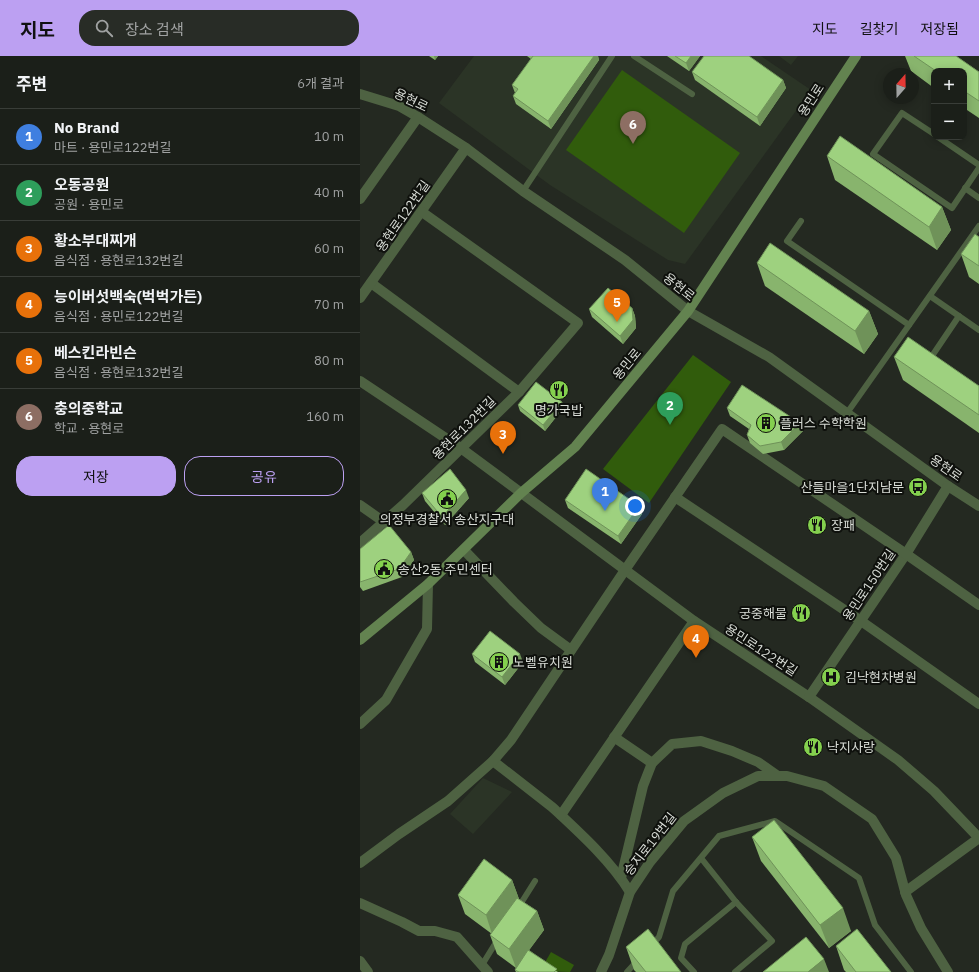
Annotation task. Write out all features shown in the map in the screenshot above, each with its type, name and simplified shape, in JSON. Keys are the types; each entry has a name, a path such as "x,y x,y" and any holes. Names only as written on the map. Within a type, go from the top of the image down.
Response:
{"main road":[{"name":"용민로","path":"360,640 428,584 521,493 575,447 688,311 856,56"}],"street":[{"name":"용현로","path":"360,94 399,106 466,148 523,191 625,260 688,311 769,357 948,486 979,506"},
{"path":"360,200 418,117"},
{"name":"용현로122번길","path":"360,298 466,148"},
{"name":"용현로132번길","path":"360,543 462,449 519,392 578,323 422,212"},
{"path":"371,283 519,392"},
{"name":"용민로122번길","path":"360,381 462,449 694,621 809,697 898,760 934,791 979,838"},
{"path":"360,864 399,834 448,801 493,761 511,740 722,429 979,605"},
{"name":"용민로150번길","path":"809,697 906,554 948,486"},
{"path":"675,497 861,621 979,704"},
{"path":"360,505 384,522"},
{"path":"464,550 541,628 571,650"},
{"path":"360,724 386,700 427,629 428,584"},
{"path":"561,815 694,621"},
{"path":"614,738 652,763"},
{"path":"621,878 643,786 652,763 672,744 701,741 745,756 758,762 778,776"},
{"path":"493,761 561,815 621,878 630,892"},
{"name":"승지로19번길","path":"601,972 612,948 630,892 650,862 684,821 723,793 758,776 788,776 824,786 872,819 896,858 905,892 921,928 948,972"},
{"path":"905,892 979,838"},
{"path":"360,903 419,931 435,932 457,937 485,969"},
{"path":"360,961 368,972"}],"lane":[{"path":"523,191 612,56"},
{"path":"634,56 692,94"},
{"path":"931,132 902,113 873,154 952,208 979,166 942,140"},
{"path":"965,188 979,198"},
{"path":"801,221 787,241 909,325"},
{"path":"847,413 979,226"},
{"path":"930,296 979,330"},
{"path":"932,356 959,316"},
{"path":"902,335 908,339"},
{"path":"926,352 938,360"},
{"path":"649,948 659,936 673,891 719,836 775,821 859,878 875,926 911,972"},
{"path":"701,858 736,902 772,941 735,972"},
{"path":"514,914 535,881"},
{"path":"694,972 682,958 685,944 736,902"},
{"path":"485,969 502,933"},
{"path":"627,972 643,954"}],"shaded area":[{"path":"474,56 761,56 811,90 685,264 668,260 550,185 439,103"},
{"path":"779,56 798,56 791,65"},
{"path":"483,778 512,792 473,834 450,814"}],"green space":[{"path":"622,70 740,153 684,233 566,150"},
{"path":"693,355 731,382 649,503 603,469"},
{"path":"551,952 574,965 570,972 540,971"}],"building":[{"path":"533,56 594,56 548,121 513,96 518,89 512,85"},
{"path":"675,56 691,56 686,63"},
{"path":"704,56 749,56 783,80 757,117 692,72"},
{"path":"914,56 956,56 979,72 979,101 967,93 967,68 932,68"},
{"path":"840,136 942,207 929,227 827,156"},
{"path":"975,234 979,237 979,266 961,254"},
{"path":"770,243 869,311 855,331 757,263"},
{"path":"608,288 632,308 633,320 620,336 589,309"},
{"path":"908,337 979,386 979,415 894,357"},
{"path":"536,382 562,402 543,425 518,405"},
{"name":"플러스 수학학원","path":"742,385 800,423 781,442 760,446 747,435 751,425 727,408"},
{"name":"의정부경찰서 송산지구대","path":"450,469 466,490 442,517 422,493"},
{"path":"586,469 639,506 618,536 565,500"},
{"name":"송산2동 주민센터","path":"389,525 411,552 399,569 360,582 360,549"},
{"name":"노벨유치원","path":"490,631 520,654 502,677 472,654"},
{"path":"774,820 843,908 820,925 752,837"},
{"path":"484,859 512,880 486,915 458,895"},
{"path":"517,898 537,911 509,949 490,935"},
{"path":"648,929 681,972 646,972 626,947"},
{"path":"857,929 891,972 856,972 836,946"},
{"path":"806,937 824,959 808,972 763,972"},
{"path":"528,950 557,969 554,972 519,972 515,970"}],"place":[{"name":"충의중학교","path":"633,144"},
{"name":"베스킨라빈슨","path":"617,322"},
{"name":"명가국밥","path":"559,390"},
{"name":"플러스 수학학원","path":"766,423"},
{"name":"오동공원","path":"670,425"},
{"name":"황소부대찌개","path":"503,454"},
{"name":"산들마을1단지남문","path":"918,487"},
{"name":"의정부경찰서 송산지구대","path":"447,499"},
{"name":"No Brand","path":"605,511"},
{"name":"장패","path":"817,525"},
{"name":"송산2동 주민센터","path":"384,569"},
{"name":"궁중해물","path":"801,613"},
{"name":"능이버섯백숙(벅벅가든)","path":"696,658"},
{"name":"노벨유치원","path":"499,662"},
{"name":"김낙현차병원","path":"831,677"},
{"name":"낙지사랑","path":"813,747"}]}
